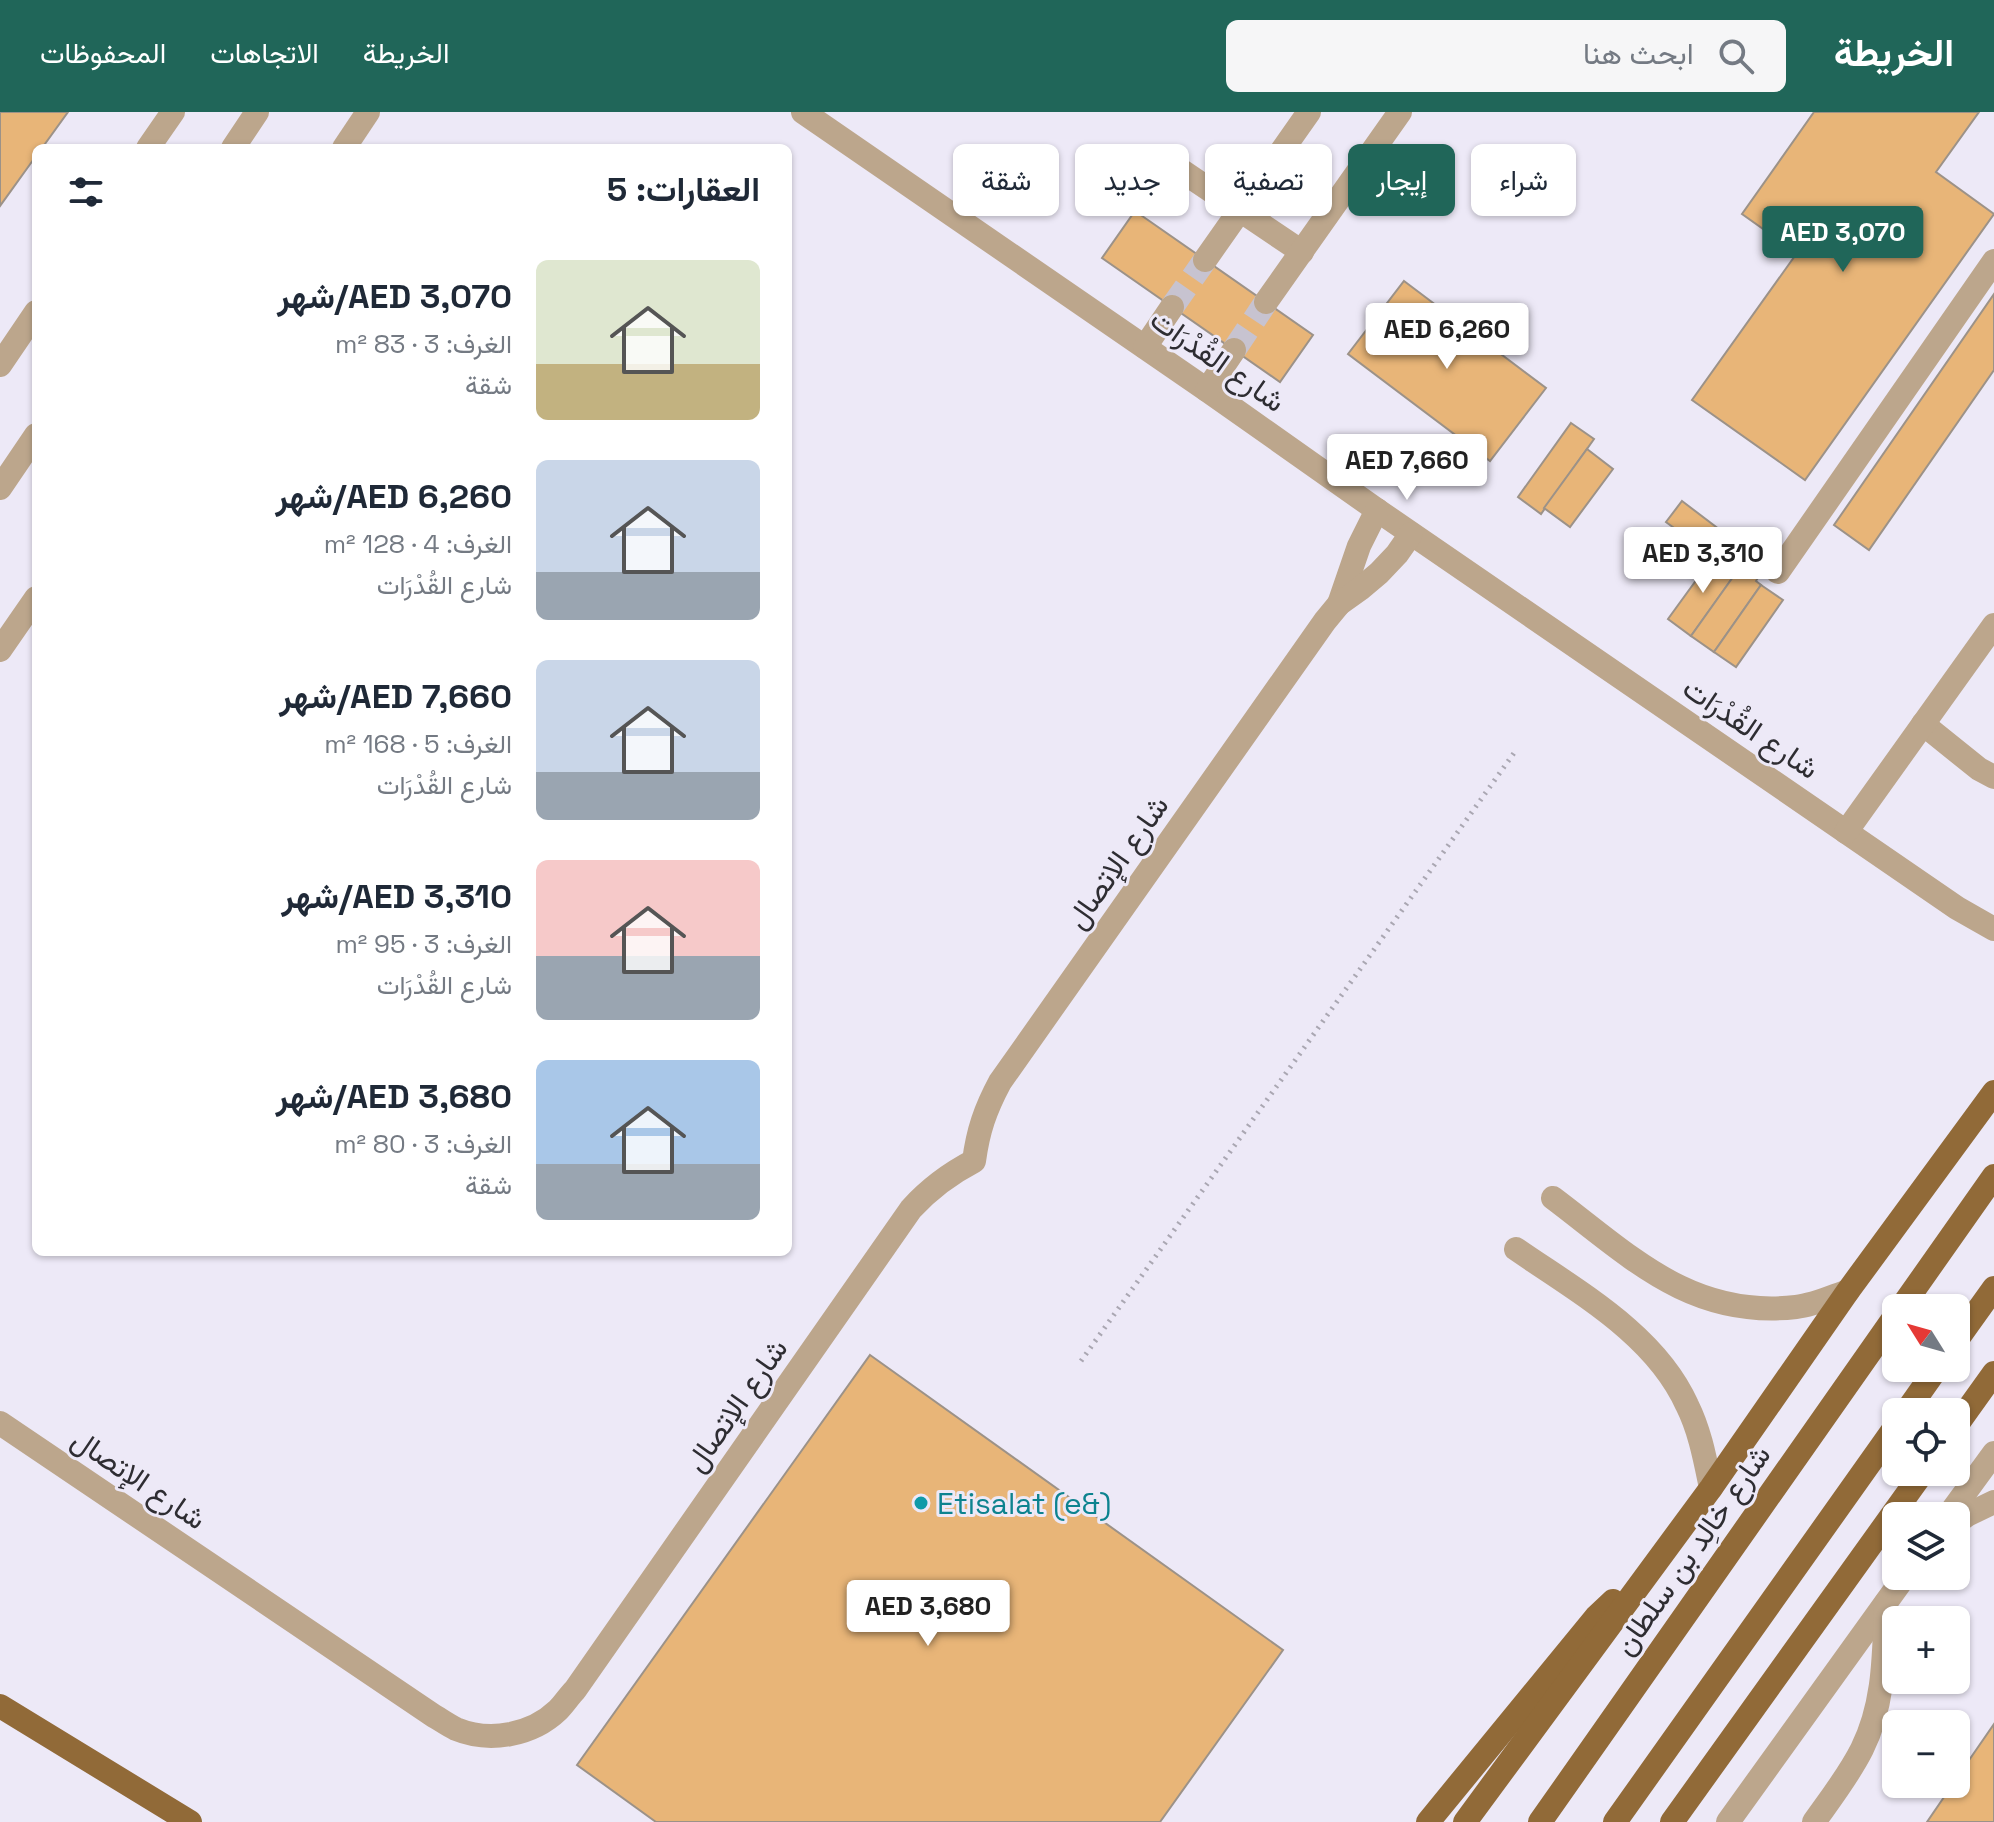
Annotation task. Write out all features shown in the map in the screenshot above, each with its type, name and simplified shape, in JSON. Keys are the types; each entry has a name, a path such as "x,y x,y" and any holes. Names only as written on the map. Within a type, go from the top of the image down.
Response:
{"main road":[{"path":"1465,1822 1669,1546 1848,1291 1994,1092"},
{"path":"1911,1294 1994,1176"},
{"path":"1970,1321 1994,1288"},
{"name":"شارع خالِد بن سلطان","path":"1540,1822 1882,1335"},
{"path":"1970,1406 1994,1373"},
{"path":"1615,1822 1882,1446"},
{"path":"1672,1822 1913,1486"},
{"path":"1428,1822 1596,1617 1669,1546"},
{"path":"0,1706 190,1822"}],"street":[{"path":"151,144 173,112"},
{"path":"236,144 257,112"},
{"path":"347,144 368,112"},
{"name":"شارع القُدْرَات","path":"803,112 1411,534 1957,908 1994,929"},
{"path":"1286,144 1309,112"},
{"path":"1266,302 1400,112"},
{"path":"1205,260 1236,216"},
{"path":"1249,216 1302,252"},
{"path":"1778,572 1994,261"},
{"path":"1145,347 1172,307"},
{"path":"0,365 32,318"},
{"path":"1207,390 1234,350"},
{"path":"0,488 32,441"},
{"name":"شارع الإتصال","path":"0,1423 434,1716 457,1729 483,1736 510,1735 535,1726 557,1710 575,1690 911,1209 950,1174 974,1161 977,1135 1000,1082 1339,604 1359,546 1377,510"},
{"name":"شارع الإتصال","path":"1339,604 1379,573 1411,534"},
{"path":"0,650 32,604"},
{"path":"1846,832 1994,625"},
{"path":"1923,724 1979,769 1994,777"},
{"path":"1553,1198 1648,1270 1695,1295 1720,1303 1745,1308 1798,1307 1848,1291"},
{"path":"1516,1249 1614,1318 1655,1355 1687,1403 1697,1429 1711,1488"},
{"path":"1959,1502 1987,1468 1994,1453"},
{"path":"1970,1514 1994,1502"},
{"path":"1728,1822 1895,1590"},
{"path":"1814,1822 1851,1769 1872,1724 1883,1676 1886,1603"}],"path":[{"path":"1081,1361 1514,753"}],"building":[{"path":"0,112 68,112 45,144 32,144 32,162 0,206"},
{"path":"1814,112 1979,112 1936,172 1994,214 1805,480 1692,400 1797,253 1742,214"},
{"path":"1131,216 1142,216 1313,335 1280,382 1102,258"},
{"path":"1404,281 1546,388 1490,461 1348,354"},
{"path":"1994,294 1994,370 1869,550 1834,525"},
{"path":"1571,423 1594,439 1541,514 1518,497"},
{"path":"1587,449 1613,469 1570,527 1544,508"},
{"path":"1682,501 1724,533 1708,553 1666,522"},
{"path":"1716,553 1738,570 1691,636 1668,619"},
{"path":"1751,563 1762,571 1756,581 1761,585 1714,652 1691,636 1738,570 1743,573"},
{"path":"1761,585 1783,600 1736,667 1714,652"},
{"name":"Etisalat (e&)","path":"870,1355 1283,1650 1160,1822 656,1822 577,1765"},
{"path":"1994,1724 1994,1822 1927,1822 1943,1798 1970,1798 1970,1759"}],"tunnel":[{"path":"1172,307 1205,260"},
{"path":"1234,350 1266,302"}],"place":[{"name":"Etisalat (e&)","path":"921,1503"}]}
